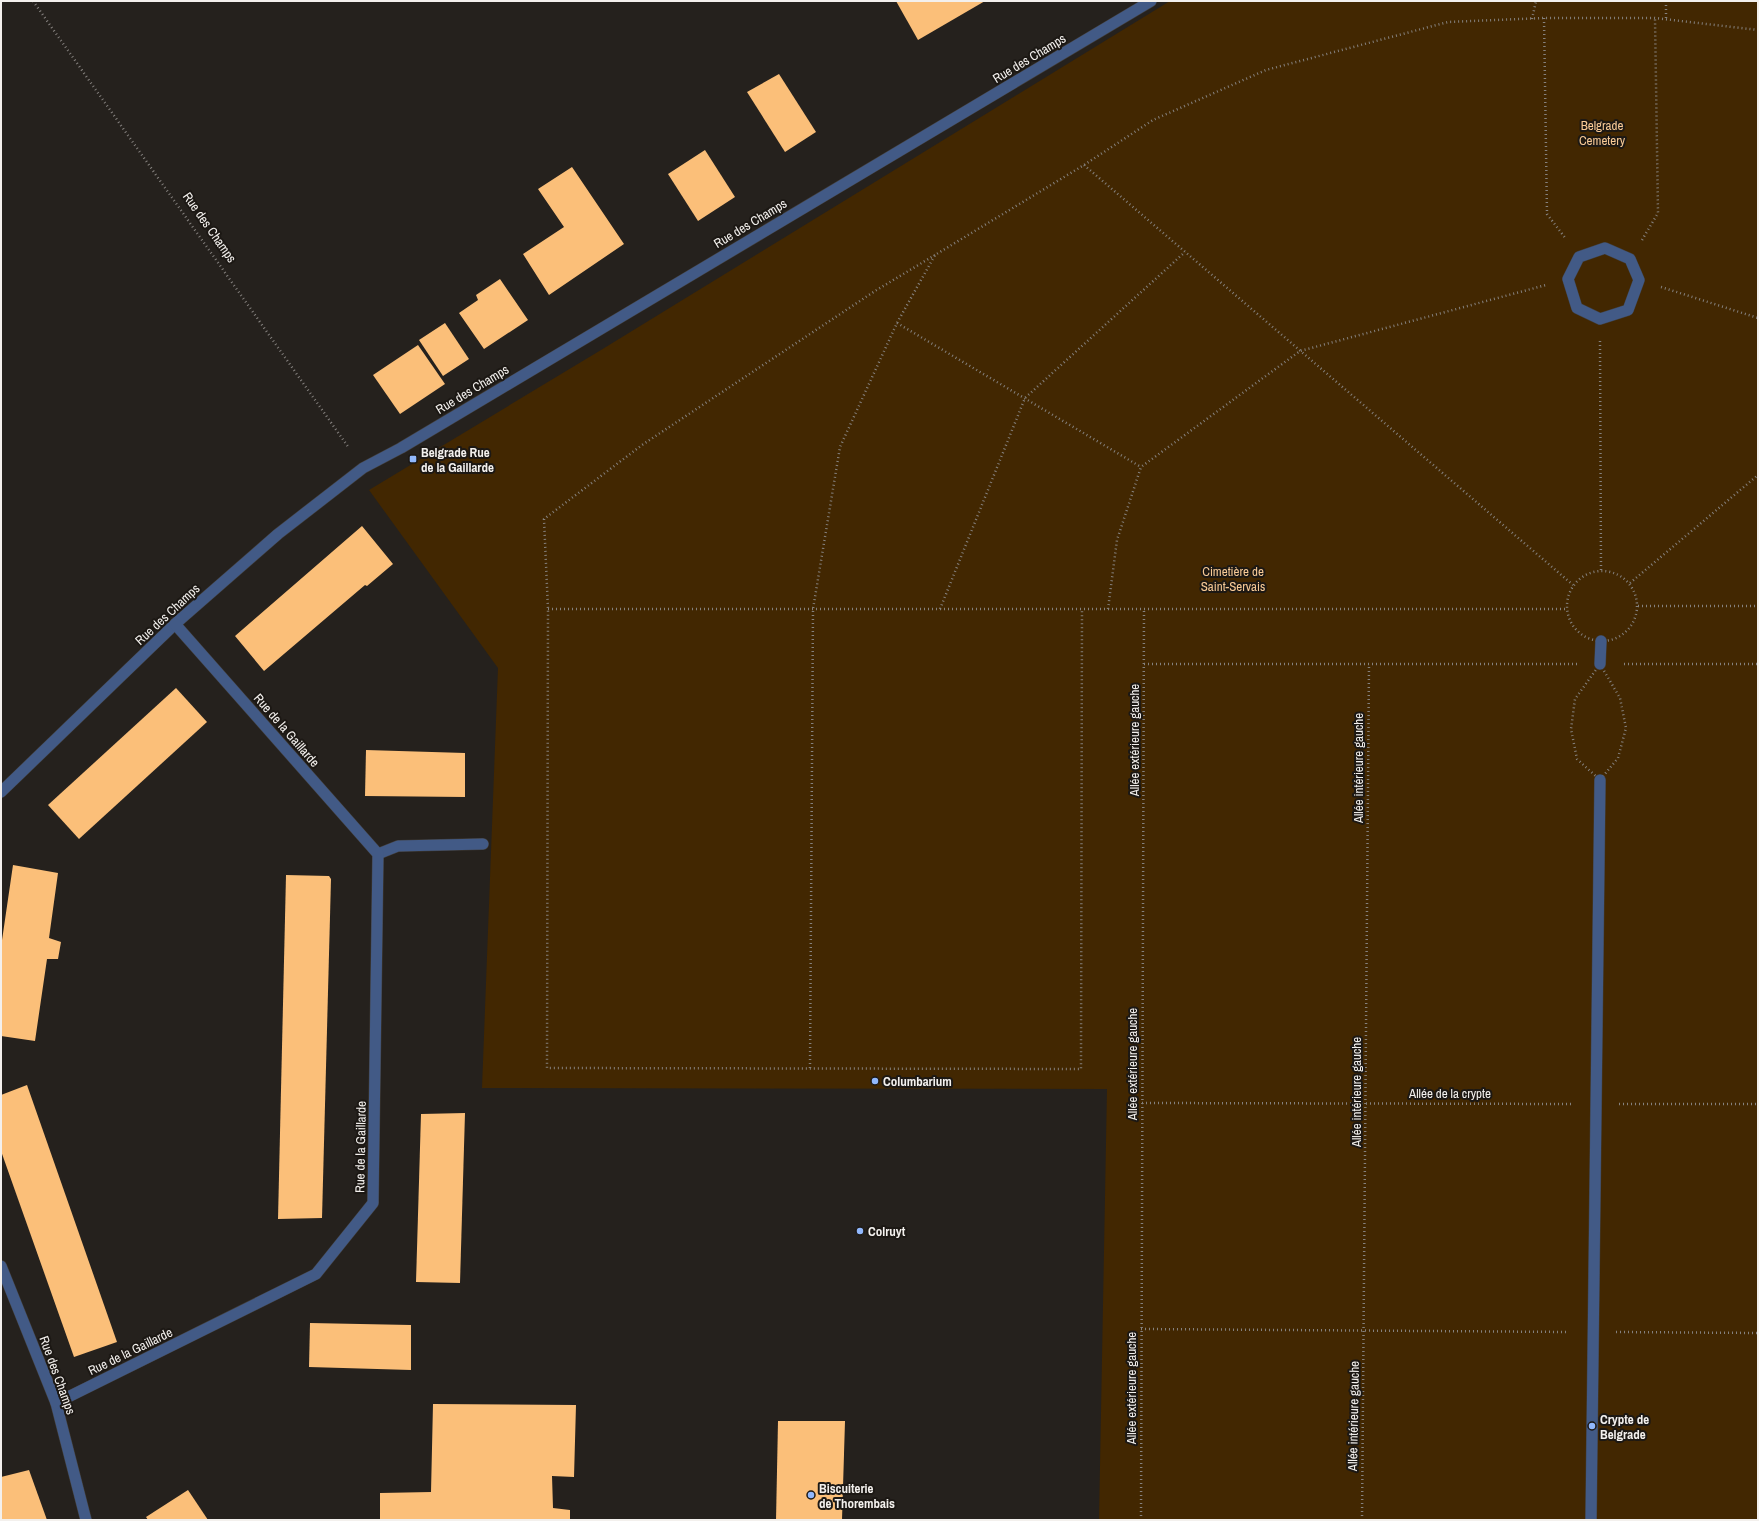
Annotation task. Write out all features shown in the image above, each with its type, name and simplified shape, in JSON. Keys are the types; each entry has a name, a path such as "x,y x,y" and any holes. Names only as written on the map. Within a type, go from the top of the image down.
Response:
{"street":[{"name":"Rue des Champs","path":"1,792 175,624 278,534 363,468 408,444 1151,1"},
{"path":"1605,248 1630,259 1639,280 1628,310 1600,319 1578,308 1568,279 1579,257 1605,248"},
{"name":"Rue de la Gaillarde","path":"56,1403 316,1274 374,1203 378,854 175,624"},
{"path":"1600,664 1601,641"},
{"path":"1591,1520 1600,780"},
{"path":"378,854 398,846 483,844"},
{"name":"Rue des Champs","path":"1,1266 56,1403 86,1520"}],"path":[{"name":"Rue des Champs","path":"34,1 363,468"},
{"path":"1532,19 1536,1"},
{"path":"1666,1 1666,20"},
{"path":"1544,18 1547,214 1579,257"},
{"path":"1082,609 1081,1069 547,1068 548,609 544,519 642,445 875,291 1084,165 1153,120 1266,70 1448,22 1544,18 1655,18 1758,30"},
{"path":"1630,259 1658,213 1655,18"},
{"path":"1084,165 1573,585"},
{"path":"940,609 1025,398 1185,252"},
{"path":"810,1068 813,609 840,447 896,323 935,255"},
{"path":"1108,609 1117,540 1141,467 1300,351 1568,279"},
{"path":"1639,280 1758,318"},
{"path":"1600,319 1601,570"},
{"path":"896,323 1141,467"},
{"path":"1630,583 1758,475"},
{"path":"1601,570 1612,571 1622,576 1630,583 1636,594 1638,606 1636,617 1631,627 1623,635 1612,640 1601,641 1582,635 1574,628 1569,619 1567,609 1567,600 1573,585 1581,577 1590,572 1601,570"},
{"path":"1638,606 1758,606"},
{"path":"548,609 1567,609"},
{"name":"Allée extérieure gauche","path":"1141,1520 1144,609"},
{"path":"1144,664 1584,664"},
{"name":"Allée intérieure gauche","path":"1362,1520 1369,664"},
{"path":"1600,664 1620,698 1626,728 1618,758 1600,780 1577,759 1572,729 1575,699 1600,664"},
{"path":"1624,664 1758,664"},
{"name":"Allée de la crypte","path":"1142,1103 1758,1104"},
{"path":"1141,1329 1758,1333"}],"green space":[{"name":"Cimetière de Saint-Servais","path":"1170,1 1758,1 1758,1520 1099,1520 1107,1089 482,1088 498,668 369,490 601,350"}],"building":[{"path":"896,1 985,1 918,40"},
{"path":"779,74 816,132 785,152 747,92"},
{"path":"705,150 735,197 698,221 668,174"},
{"path":"572,167 624,244 549,295 523,254 564,227 538,189"},
{"path":"500,279 528,320 484,349 459,313 478,300 476,295"},
{"path":"445,323 469,359 443,376 419,340"},
{"path":"418,345 445,384 400,414 373,375"},
{"path":"362,526 393,564 367,586 365,585 264,671 235,636"},
{"path":"176,688 207,722 79,839 48,805"},
{"path":"366,750 465,753 465,797 365,796"},
{"path":"13,865 58,873 49,938 61,942 58,959 47,959 35,1041 1,1036 1,947"},
{"path":"286,875 329,876 331,879 322,1218 278,1219"},
{"path":"27,1085 117,1342 74,1357 1,1151 1,1095"},
{"path":"465,1113 460,1283 416,1282 421,1114"},
{"path":"310,1323 411,1325 411,1370 309,1367"},
{"path":"433,1404 576,1405 574,1477 552,1476 553,1508 570,1510 570,1520 380,1520 380,1493 431,1492"},
{"path":"778,1421 845,1421 842,1520 776,1520"},
{"path":"29,1470 47,1520 1,1520 1,1477"},
{"path":"188,1490 208,1520 148,1520 146,1517"}],"place":[{"name":"Belgrade Rue de la Gaillarde","path":"413,459"},
{"name":"Columbarium","path":"875,1081"},
{"name":"Colruyt","path":"860,1231"},
{"name":"Crypte de Belgrade","path":"1592,1426"},
{"name":"Biscuiterie de Thorembais","path":"811,1495"}],"park label":[{"name":"Belgrade Cemetery","path":"1602,132"}]}
